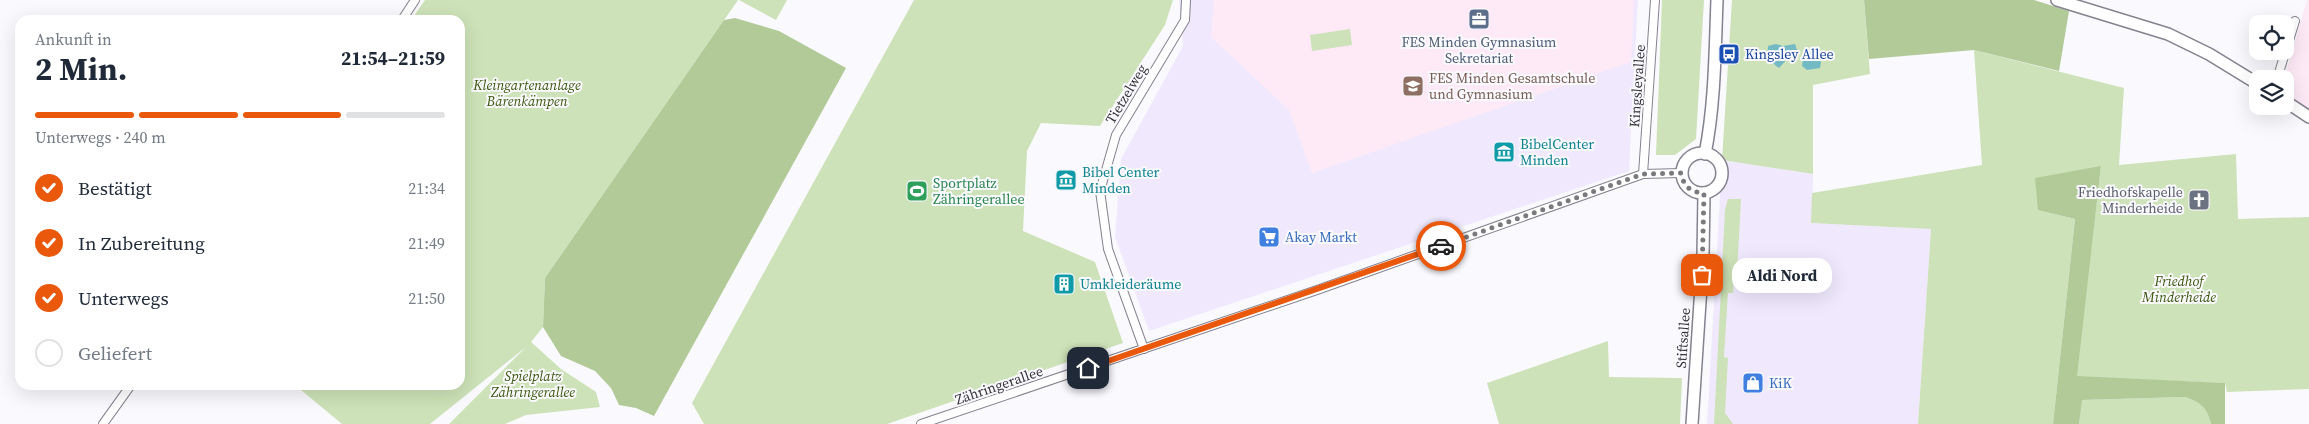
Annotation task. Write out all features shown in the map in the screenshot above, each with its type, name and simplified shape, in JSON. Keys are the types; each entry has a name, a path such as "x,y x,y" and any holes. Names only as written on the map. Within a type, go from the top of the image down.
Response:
{"main road":[{"path":"1705,154 1715,54 1717,0"},
{"path":"2057,0 2168,34 2209,54 2249,78"},
{"path":"2294,107 2309,117"},
{"path":"1705,154 1711,156 1719,164 1721,176 1716,188 1704,193 1696,192 1688,188 1683,182 1681,173 1685,162 1689,158 1694,155 1705,154"},
{"name":"Stiftsallee","path":"1692,424 1703,256 1704,193"}],"street":[{"path":"405,15 415,0"},
{"name":"Tietzelweg","path":"1144,349 1108,248 1100,191 1116,135 1185,20 1186,0"},
{"name":"Kingsleyallee","path":"1643,174 1655,0"},
{"path":"2281,70 2295,21"},
{"name":"Zähringerallee","path":"921,424 1329,286 1643,174 1681,173"},
{"path":"103,424 127,390"}],"shaded area":[{"path":"1179,0 1638,0 1629,171 1149,331 1115,237 1121,159 1183,46"},
{"name":"FES Minden Gesamtschule und Gymnasium","path":"1214,0 1634,0 1631,62 1312,173 1289,110 1211,37"},
{"path":"2307,0 2309,0 2309,115 2294,104 2294,70 2287,70 2290,60 2294,60 2294,45"},
{"path":"1722,160 1813,174 1812,223 1931,229 1918,424 1707,424"}],"green space":[{"path":"425,0 738,0 545,278 543,327 531,342 561,369 596,392 600,407 526,415 505,424 449,424 526,347 430,424 342,424 301,390 465,390 465,15 414,15"},
{"path":"739,0 787,0 776,20"},
{"name":"Sportplatz Zähringerallee","path":"914,0 1173,0 1165,25 1100,126 1041,123 1027,151 1023,231 1095,262 1123,343 887,424 704,424 692,403"},
{"path":"1662,0 1704,0 1696,139 1675,155 1656,155"},
{"path":"1732,0 1864,0 1870,74 1813,85 1813,174 1722,160"},
{"path":"1864,0 2034,0 2069,11 2059,71 1974,50 1869,59"},
{"path":"735,18 779,31 846,68 654,416 636,408 619,405 611,388 595,371 561,356 543,327 545,278 724,20"},
{"path":"1350,29 1352,45 1312,51 1310,35"},
{"name":"Friedhof Minderheide","path":"1974,50 2124,88 2119,165 2236,154 2238,219 2309,217 2309,389 2227,392 2225,383 2076,377 2101,166 2039,210 2075,219 2053,424 1918,424 1931,229 1811,223 1812,193 1982,165"},
{"path":"2101,166 2077,376 2225,383 2225,424 2211,424 2202,406 2185,397 2082,400 2079,424 2053,424 2075,219 2038,210 2035,178"},
{"path":"1728,199 1741,199 1737,274 1734,275 1733,293 1728,293 1724,357 1728,358 1725,413 1733,424 1714,424 1725,210"},
{"path":"1608,341 1609,377 1682,378 1680,424 1499,424 1487,383"},
{"path":"2185,397 2202,406 2208,413 2211,424 2079,424 2081,400"}],"water":[{"path":"1776,44 1783,46 1795,44 1798,53 1790,56 1779,68 1773,64 1768,53 1768,46"},
{"path":"1815,50 1823,54 1818,59 1821,62 1820,68 1807,70 1802,66 1803,59"}],"way so far":[{"path":"1441,246 1643,174 1656,172 1681,173 1683,182 1688,188 1704,193 1702,275"}],"place":[{"name":"FES Minden Gymnasium Sekretariat","path":"1479,19"},
{"name":"Kingsley Allee","path":"1729,54"},
{"name":"FES Minden Gesamtschule und Gymnasium","path":"1413,86"},
{"name":"BibelCenter Minden","path":"1504,152"},
{"name":"Bibel Center Minden","path":"1066,180"},
{"name":"Sportplatz Zähringerallee","path":"917,191"},
{"name":"Friedhofskapelle Minderheide","path":"2199,200"},
{"name":"Akay Markt","path":"1269,237"},
{"name":"Aldi Nord","path":"1702,275"},
{"name":"Umkleideräume","path":"1064,284"},
{"name":"KiK","path":"1753,383"}],"route":[{"path":"1088,368 1441,246"}],"park label":[{"name":"Kleingartenanlage Bärenkämpen","path":"527,94"},
{"name":"Spielplatz Zähringerallee","path":"533,384"}]}
